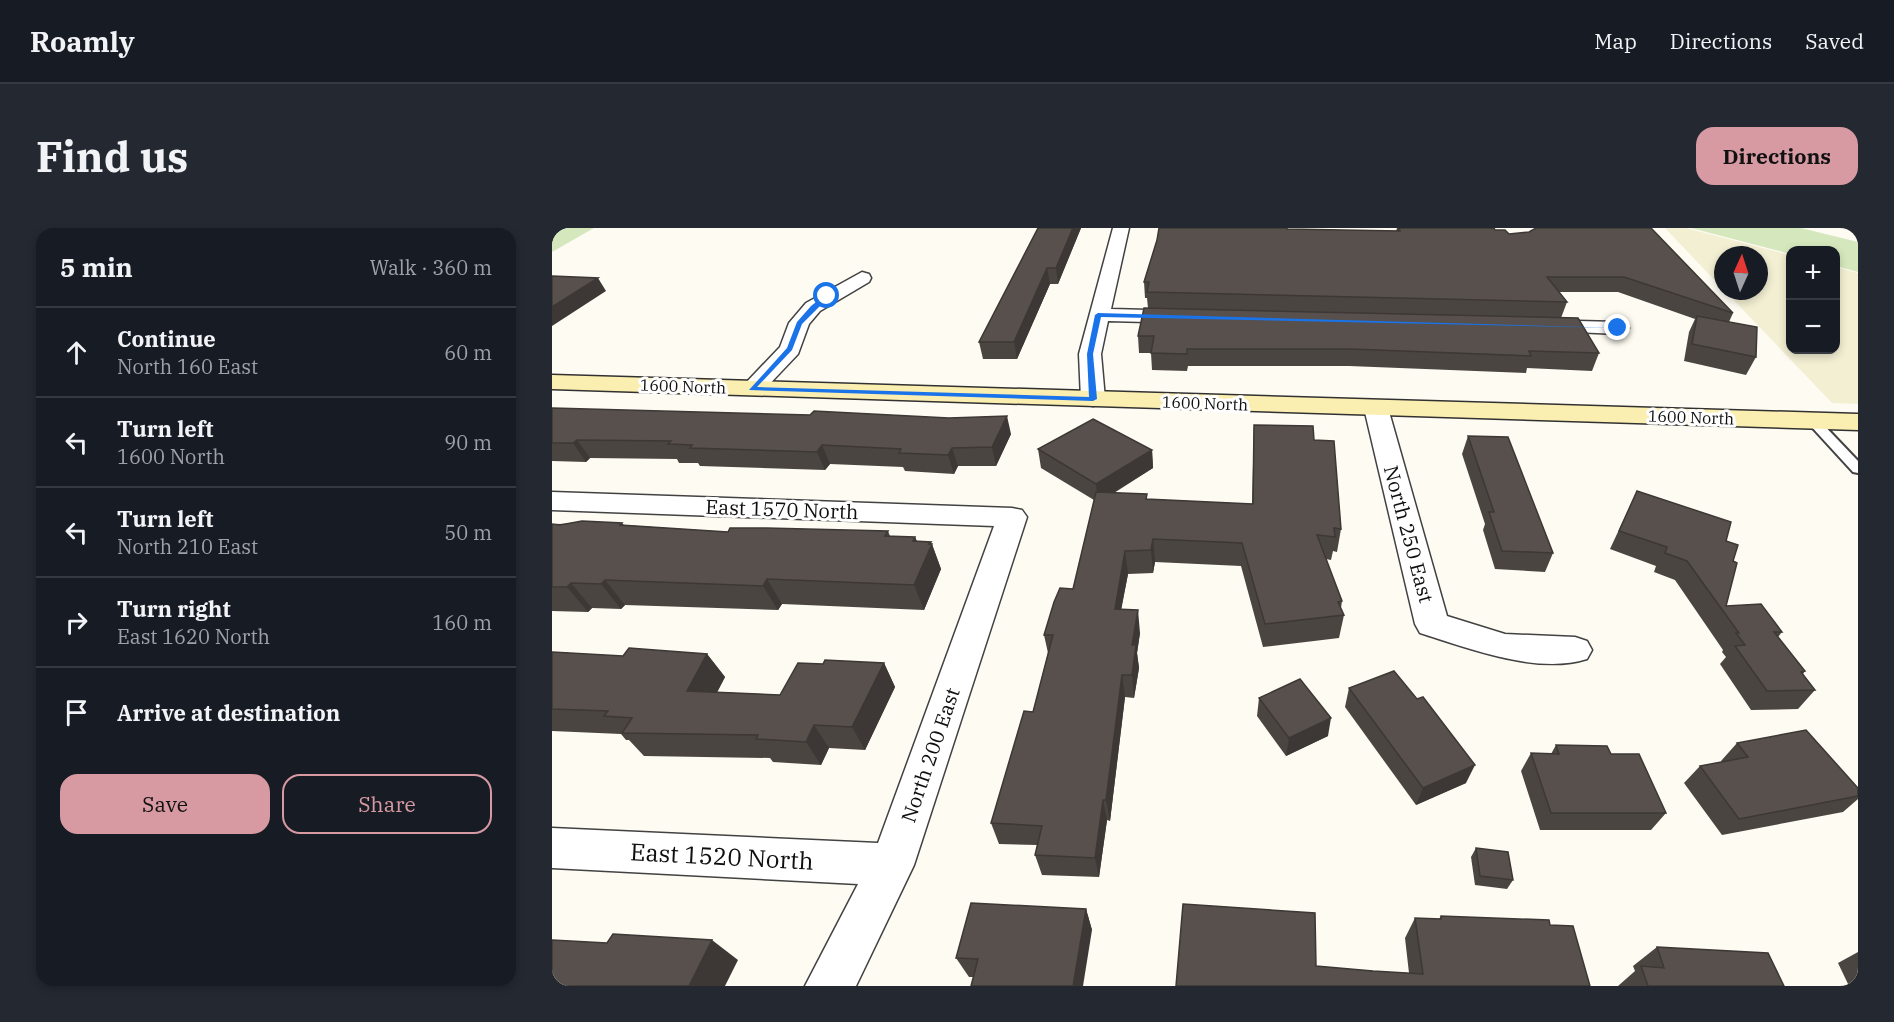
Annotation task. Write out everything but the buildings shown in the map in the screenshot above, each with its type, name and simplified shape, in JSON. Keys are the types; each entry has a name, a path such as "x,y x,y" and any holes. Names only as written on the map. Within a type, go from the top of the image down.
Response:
{"main road":[{"name":"1600 North","path":"552,382 1858,422"}],"street":[{"path":"1093,399 1090,354 1121,228"},
{"path":"752,389 790,349 799,323 813,307 862,278"},
{"path":"1098,315 1200,318"},
{"path":"1523,326 1618,328"},
{"name":"North 250 East","path":"1376,408 1432,624 1505,647 1575,650"},
{"name":"East 1570 North","path":"552,501 1012,517"},
{"name":"North 200 East","path":"830,986 892,865 1012,517"},
{"name":"East 1520 North","path":"552,848 892,865"}],"lane":[{"path":"1813,421 1858,470"}],"shaded area":[{"path":"1665,228 1686,228 1755,246 1714,246 1714,280"},
{"path":"1768,249 1786,254 1786,354 1840,354 1840,268 1858,273 1858,404 1832,403 1734,300 1768,300"}],"green space":[{"path":"552,228 594,228 552,252"},
{"path":"1691,228 1801,228 1858,242 1858,272 1840,267 1840,246 1786,246 1786,253 1768,248 1768,246 1760,246"}],"route":[{"path":"827,296 799,323 790,349 752,389 1093,399 1090,354 1098,315 1618,328"}]}
